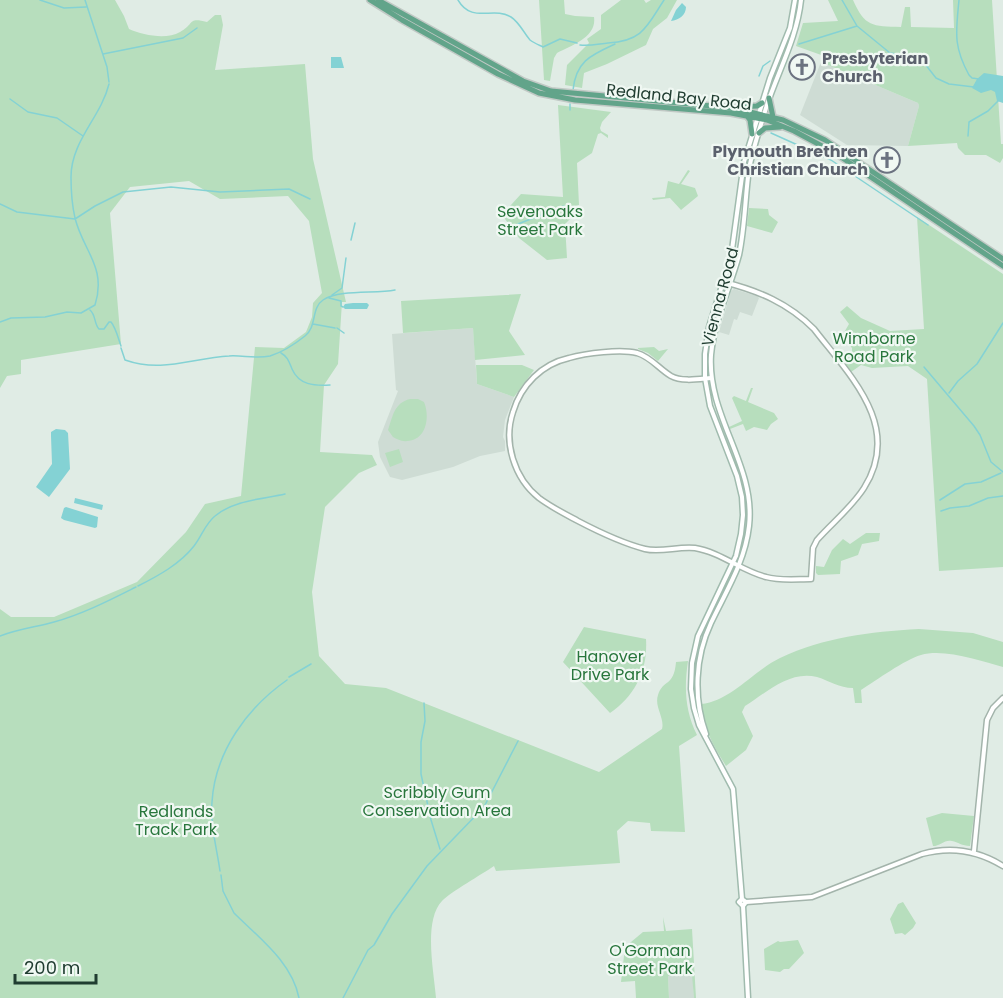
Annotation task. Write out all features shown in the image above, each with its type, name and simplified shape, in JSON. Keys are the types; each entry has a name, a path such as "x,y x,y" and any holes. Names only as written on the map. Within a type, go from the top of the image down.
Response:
{"main road":[{"name":"Redland Bay Road","path":"370,0 518,85 539,93 575,100 773,117 817,136 1003,266"},
{"name":"Redland Bay Road","path":"378,0 523,81 551,92 733,108 761,117 819,143 853,162 1003,260"},
{"path":"761,117 762,103 788,34 795,0"},
{"path":"761,117 795,33 801,0"},
{"path":"769,98 773,117"},
{"path":"733,108 757,106 762,103"},
{"path":"747,116 755,133 768,127 785,127"},
{"name":"Vienna Road","path":"744,904 739,902 742,899 735,796 728,778 699,725 691,689 692,663 703,625 733,563 741,534 742,497 737,476 710,406 705,378 706,338 734,247 742,173 761,117"},
{"name":"Vienna Road","path":"711,745 699,708 698,665 708,627 739,566 749,526 748,495 743,473 716,402 711,378 712,344 742,239 755,133"},
{"path":"711,378 675,378 645,357 634,353 580,356 562,360 542,370 522,391 512,415 509,441 522,480 539,498 594,530 645,549 696,548 765,578 811,579 813,548 817,540 857,497 872,474 878,444 872,410 850,377 805,320 771,297 724,282"},
{"path":"974,851 987,720 993,708 1003,698"},
{"path":"748,998 744,904 812,897 931,851 949,849 974,851 1003,866"}],"shaded area":[{"path":"821,62 918,103 908,146 847,145 800,115"},
{"path":"734,289 759,298 752,316 740,312 737,320 734,319 729,335 719,332 731,291"},
{"path":"473,328 477,384 514,397 505,420 503,437 505,451 480,456 453,467 402,480 390,477 380,457 378,442 398,391 396,390 392,334"},
{"path":"693,975 694,998 669,998 668,976"}],"green space":[{"path":"0,0 115,0 129,29 154,36 168,36 180,32 196,20 207,22 215,15 221,15 223,25 215,70 305,64 313,159 346,302 342,302 338,364 324,385 320,452 372,455 377,465 359,473 325,507 312,592 319,656 345,684 386,688 599,772 662,729 657,704 658,695 671,679 676,662 688,661 686,699 697,735 679,746 685,832 651,831 650,823 628,821 617,831 620,863 496,871 494,866 459,888 442,901 433,921 431,947 436,998 0,998 0,609 11,617 54,617 137,582 186,532 205,504 241,496 255,347 284,348 306,332 312,317 313,303 322,293 309,221 288,196 220,199 189,181 130,187 110,213 121,344 21,360 21,374 7,376 0,388"},
{"path":"539,0 564,0 565,14 594,17 592,30 588,35 557,53 550,81 544,80"},
{"path":"621,0 644,0 646,3 651,0 677,0 667,18 653,29 646,45 584,73 582,88 565,85 567,65 589,43 587,39 601,29 601,15"},
{"path":"828,0 853,0 861,15 876,25 901,27 905,7 910,7 911,27 954,28 953,0 992,0 1001,144 1003,144 1003,158 1000,163 986,155 965,155 958,148 957,143 908,146 918,103 821,62 824,56 796,46 803,23 838,21"},
{"name":"Sevenoaks Street Park","path":"558,105 611,112 600,128 608,135 608,138 601,133 598,134 592,153 577,163 579,205 573,206 572,211 575,214 565,224 567,258 547,260 519,238 502,215 521,194 563,197"},
{"path":"688,170 690,171 681,184 695,188 698,196 681,210 670,198 653,200 652,198 665,197 668,181 679,184"},
{"path":"749,208 768,209 769,215 778,222 772,233 747,226"},
{"name":"Wimborne Road Park","path":"917,217 1003,274 1003,567 939,571 927,379 908,366 872,368 861,365 851,372 843,361 852,355 852,348 842,336 849,324 840,312 847,306 861,318 890,331 924,329"},
{"path":"521,294 509,331 525,355 475,360 473,328 403,333 401,301"},
{"path":"654,347 659,351 668,349 658,361 638,349 638,348"},
{"path":"476,365 522,365 534,370 514,397 477,384"},
{"path":"753,388 748,402 774,413 778,419 767,430 754,427 746,431 743,424 730,429 729,427 742,421 732,398 734,396 746,401"},
{"path":"410,399 424,402 427,420 419,436 414,440 403,441 393,437 388,430 397,407"},
{"path":"399,449 403,462 390,467 385,453"},
{"path":"866,533 880,533 879,541 862,544 858,555 841,561 840,574 818,575 816,573 816,566 824,567 832,550 843,539 850,544"},
{"name":"Hanover Drive Park","path":"584,627 646,639 645,661 638,681 626,699 610,713 563,662"},
{"path":"919,629 973,633 1003,642 1003,667 951,654 921,655 861,690 862,703 855,703 853,688 843,687 817,677 788,679 745,706 742,712 753,736 746,750 726,766 713,744 701,704 712,702 732,692 780,658 814,645 865,634"},
{"path":"942,813 974,816 970,846 949,841 933,846 926,818"},
{"path":"903,902 916,923 905,935 895,934 890,919 898,904"},
{"name":"O'Gorman Street Park","path":"663,917 666,931 692,929 696,998 694,998 692,975 668,976 669,998 636,998 635,981 621,982 625,947 643,932 664,931"},
{"path":"798,940 804,953 789,969 780,972 765,970 764,949 778,941"}],"water":[{"path":"682,3 686,7 685,12 679,18 671,21 676,10"},
{"path":"331,57 341,57 344,68 331,68"},
{"path":"984,73 1003,76 1003,103 997,101 995,92 991,90 981,93 972,88"},
{"path":"345,304 369,305 367,309 345,309 343,307"},
{"path":"56,429 65,430 68,433 70,469 49,497 36,487 52,464 51,432"},
{"path":"75,498 103,505 102,510 74,503"},
{"path":"66,507 98,517 97,527 64,520 61,518"}],"waterway":[{"path":"40,0 64,8 86,7"},
{"path":"85,0 107,67 109,82"},
{"path":"458,0 464,7 476,13 497,13 511,17 530,40 543,47 560,39 577,43"},
{"path":"580,45 620,42 637,35 648,25 664,0"},
{"path":"842,0 857,26 890,53 903,55 925,64 936,78 949,84 974,87"},
{"path":"959,0 957,30 960,56 969,75 979,79"},
{"path":"799,44 857,26"},
{"path":"103,54 183,38 197,28"},
{"path":"573,90 577,72 586,60 615,44"},
{"path":"759,76 763,66 770,61"},
{"path":"0,322 11,318 45,317 67,312 81,313 95,305 98,292 96,269 75,218 71,177 76,152 100,107 109,84"},
{"path":"10,99 28,112 57,118 83,136"},
{"path":"968,136 969,122 988,111 998,101"},
{"path":"570,104 570,110"},
{"path":"771,133 831,160 928,225"},
{"path":"0,204 17,212 75,219 123,192 171,187 220,192 289,189 310,199"},
{"path":"518,224 564,206"},
{"path":"351,240 355,223"},
{"path":"332,295 342,288 346,258"},
{"path":"121,348 125,360 152,365 177,364 215,357 270,356 289,348 309,332 319,303 323,300 339,294 395,290"},
{"path":"329,298 341,301 343,307"},
{"path":"90,310 99,329 104,329 111,322 121,346"},
{"path":"949,393 958,381 977,364 1003,323"},
{"path":"313,324 335,328"},
{"path":"337,328 344,333"},
{"path":"281,353 287,358 295,374 303,381 313,385 330,385"},
{"path":"924,367 974,426 991,462 1003,472"},
{"path":"940,500 965,484 981,482 1001,473"},
{"path":"138,586 161,574 182,558 194,546 212,519 223,511 249,501 285,494"},
{"path":"941,511 1003,496"},
{"path":"0,636 75,615 136,587"},
{"path":"289,677 311,664"},
{"path":"220,871 212,811 214,784 219,766 246,718 272,691 287,680"},
{"path":"424,703 421,774 440,849"},
{"path":"343,998 368,950 374,945 392,914 427,866 484,807 518,741"},
{"path":"221,875 223,891 234,913 264,941 282,962 295,985 299,998"}],"place":[{"name":"Presbyterian Church","path":"802,67"},
{"name":"Plymouth Brethren Christian Church","path":"887,160"}],"park label":[{"name":"Scribbly Gum Conservation Area","path":"437,801"},
{"name":"Redlands Track Park","path":"176,820"}]}
